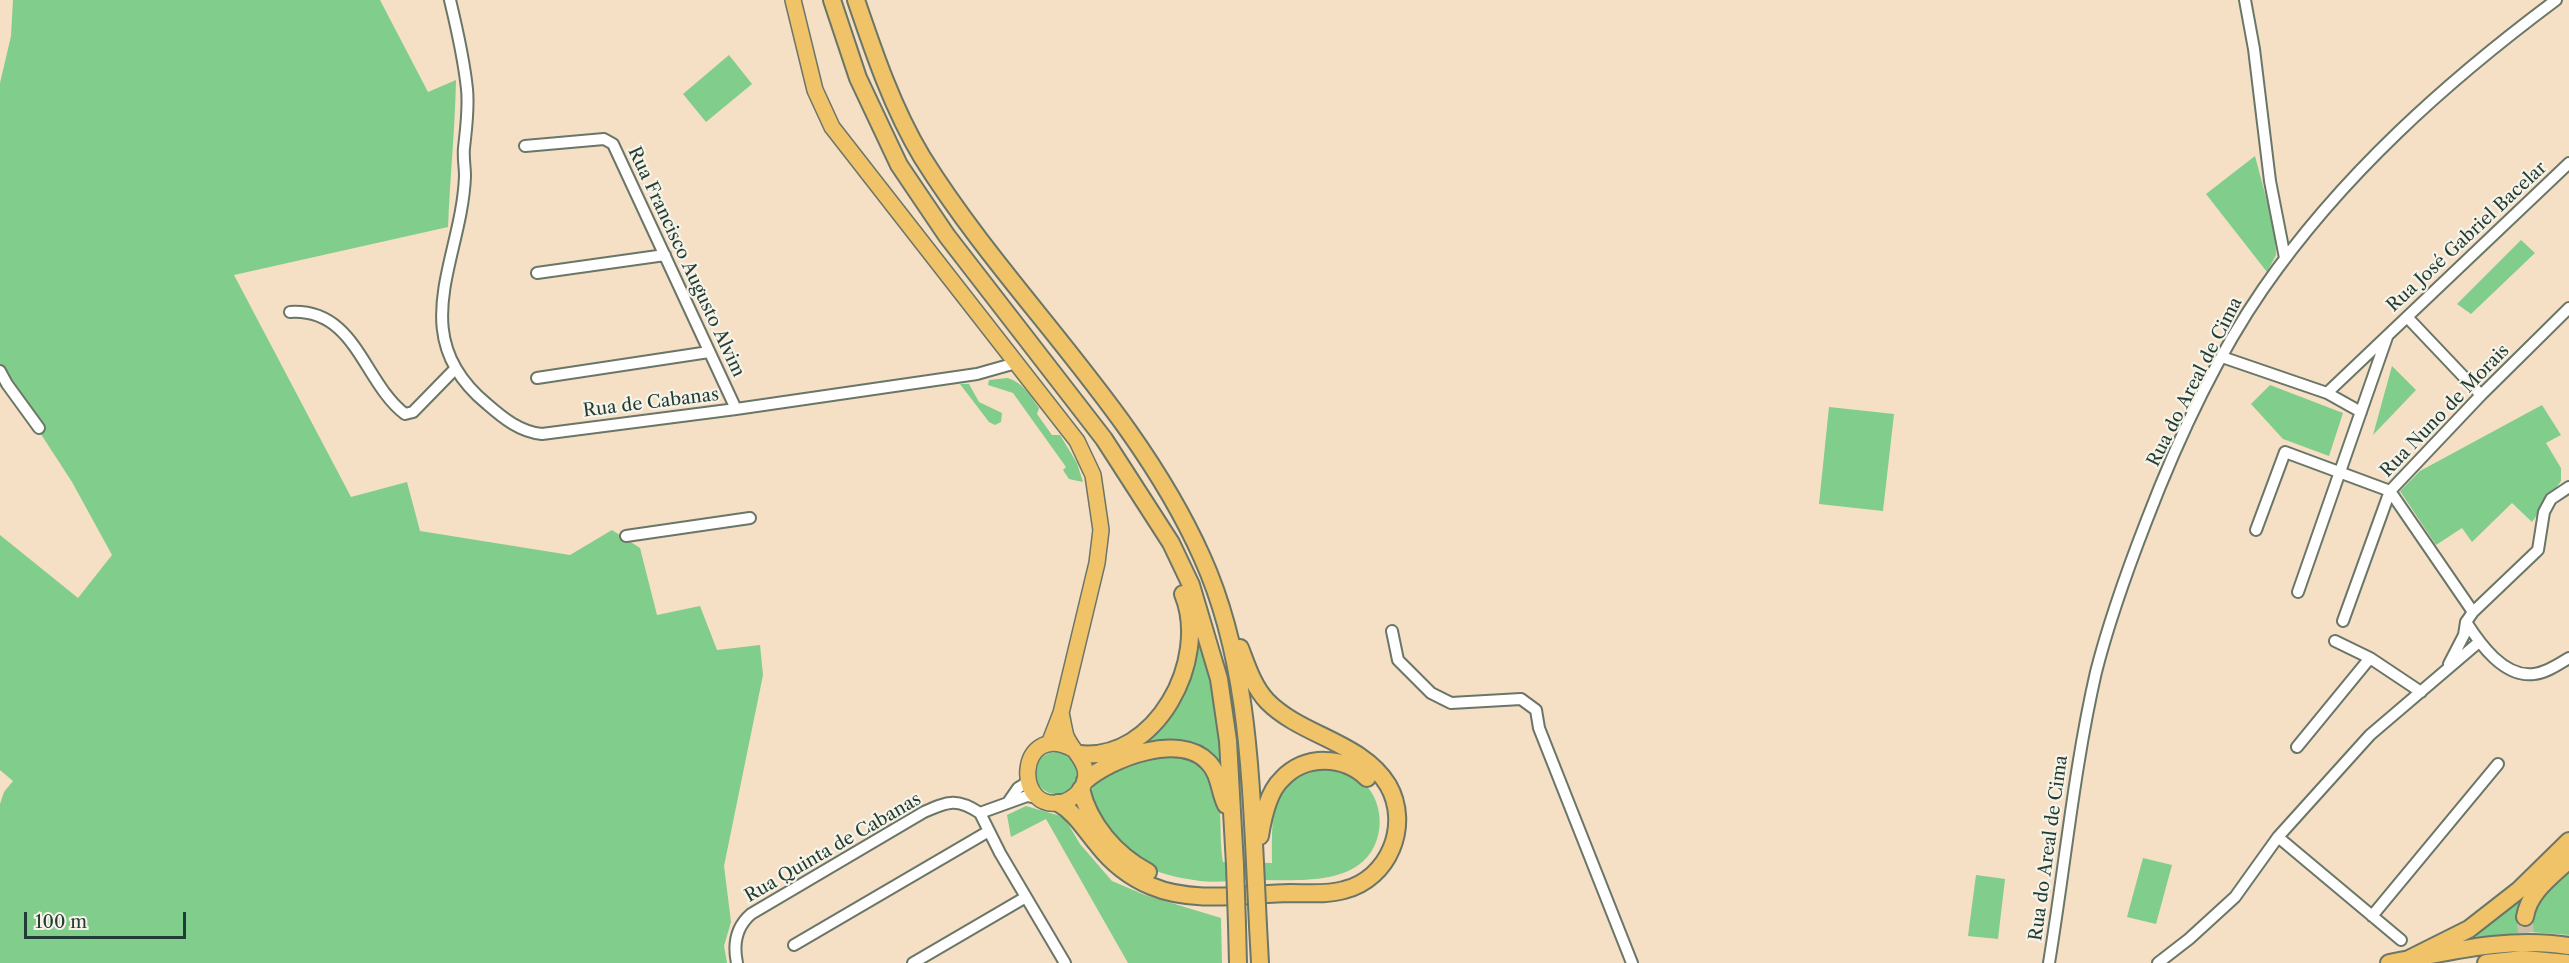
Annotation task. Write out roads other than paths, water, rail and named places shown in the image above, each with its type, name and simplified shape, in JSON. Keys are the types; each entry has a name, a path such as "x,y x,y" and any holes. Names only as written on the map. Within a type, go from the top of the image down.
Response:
{"highway":[{"path":"832,0 858,78 899,165 947,236 1104,439 1146,502 1176,553 1191,585 1204,624 1220,689 1228,741 1238,963"},
{"path":"856,0 879,70 921,155 968,225 1124,425 1175,504 1202,558 1224,617 1238,676 1247,741 1260,963"},
{"path":"1076,752 1102,754 1134,739 1158,720 1183,677 1189,652 1191,627 1188,606 1146,502"},
{"path":"1058,803 1075,816 1113,862 1132,876 1152,886 1179,894 1319,893 1345,890 1379,871 1390,854 1398,820 1395,803 1382,776 1344,747 1284,716 1266,700 1252,678 1235,632 1224,617"},
{"path":"1233,816 1223,799 1217,775 1208,762 1196,753 1181,747 1159,749 1108,765 1083,785 1088,812 1118,850 1137,866 1181,884 1203,887 1321,885 1343,880 1358,873 1372,863 1385,837 1387,819 1380,794 1357,769 1346,764 1324,760 1307,763 1293,770 1281,780 1269,800 1255,863"},
{"path":"2407,960 2469,929 2519,890 2569,841"},
{"path":"2525,917 2529,901 2535,893 2569,860"},
{"path":"2389,963 2506,943 2550,943 2569,946"},
{"path":"2486,963 2524,959 2567,963"}],"main road":[{"path":"793,0 815,90 832,127 1077,441 1093,475 1100,518 1097,563 1061,713 1049,744"},
{"path":"1061,713 1066,735 1076,752 1086,772 1083,785 1075,796 1058,803 1040,798 1028,782 1026,772 1033,754 1049,744 1066,745 1076,752"}],"street":[{"name":"Rua de Cabanas","path":"450,0 468,90 463,197 447,270 442,317 445,344 455,369 467,388 499,414 531,433 542,434 977,374 1016,363"},
{"path":"2245,0 2270,181 2285,258"},
{"name":"Rua do Areal de Cima","path":"2049,963 2078,758 2109,626 2119,593 2175,449 2222,357 2260,292 2329,204 2388,142 2506,37 2556,0"},
{"name":"Rua Francisco Augusto Alvim","path":"525,146 604,139 613,144 736,409"},
{"name":"Rua José Gabriel Bacelar","path":"2327,393 2569,163"},
{"path":"537,273 665,255"},
{"name":"Rua Nuno de Morais","path":"2343,621 2390,492 2481,394 2569,308"},
{"path":"290,312 310,313 335,324 347,336 393,402 405,414 413,412 455,369"},
{"path":"2407,317 2481,394"},
{"name":"Rua José Gabriel Bacelar","path":"2298,592 2388,334"},
{"path":"537,378 710,351"},
{"path":"2222,357 2327,393 2361,412"},
{"path":"0,371 39,428"},
{"path":"2256,530 2285,452 2338,472 2390,492 2473,612"},
{"path":"2446,670 2464,635 2466,622 2473,612 2538,550 2544,512 2551,499 2569,487"},
{"path":"626,536 750,518"},
{"path":"2466,622 2479,642 2507,668 2519,673 2535,674 2569,658"},
{"path":"1392,632 1398,660 1431,693 1451,703 1521,699 1536,710 1539,728 1632,963"},
{"path":"2336,641 2370,658 2421,692"},
{"path":"2158,963 2189,939 2235,897 2278,837 2370,735 2479,642"},
{"path":"2296,747 2370,658"},
{"path":"2372,916 2498,764"},
{"path":"1009,801 1018,788 1028,782"},
{"path":"1040,798 1027,796 980,813 1065,963"},
{"name":"Rua Quinta de Cabanas","path":"737,963 734,950 737,934 741,922 751,914 924,812 945,803 964,802 980,813"},
{"path":"794,945 989,831"},
{"path":"2278,837 2401,940"},
{"path":"913,963 1026,897"}],"tunnel":[{"path":"2525,917 2527,936 2535,952"}]}
